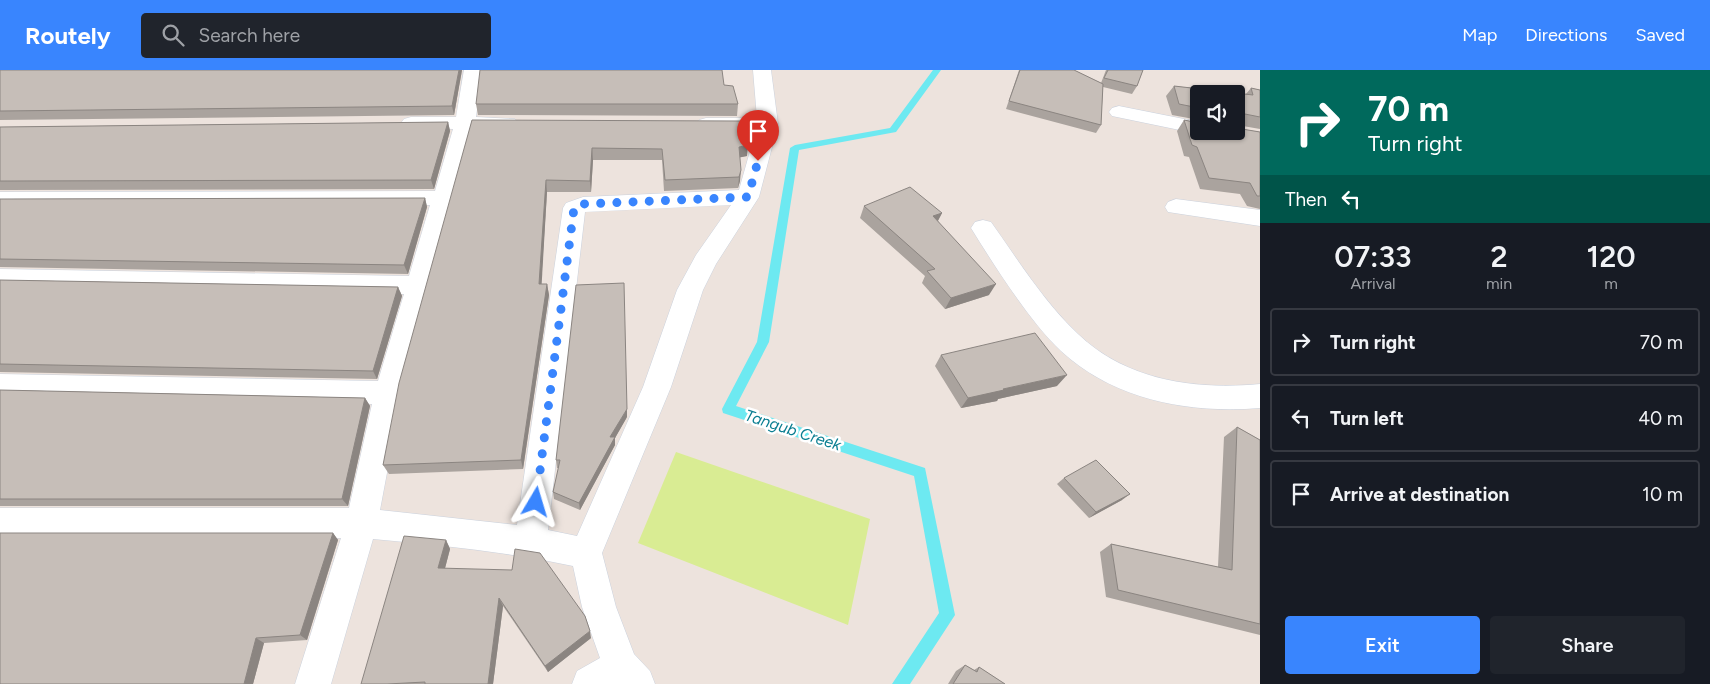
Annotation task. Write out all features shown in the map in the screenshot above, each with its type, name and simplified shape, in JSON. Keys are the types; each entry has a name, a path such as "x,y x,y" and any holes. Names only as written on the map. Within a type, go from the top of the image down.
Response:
{"street":[{"path":"313,684 362,523 388,393 465,123 473,70"},
{"path":"590,684 629,675 599,607 586,553 657,387 690,290 705,261 748,197 768,124 762,70"},
{"path":"1119,112 1190,126"},
{"path":"396,124 523,123"},
{"path":"690,124 768,124"},
{"path":"531,542 574,208 583,204 748,197"},
{"path":"0,199 443,198"},
{"path":"1176,207 1260,218"},
{"path":"983,228 1033,301 1073,346 1114,374 1172,395 1242,399 1260,396"},
{"path":"0,278 418,285"},
{"path":"0,385 388,393"},
{"path":"0,524 362,523 457,532 531,542 586,553"}],"green space":[{"path":"676,452 870,519 848,625 638,543"}],"building":[{"path":"0,70 459,70 452,106 0,111"},
{"path":"480,70 722,70 724,85 733,86 738,104 476,104"},
{"path":"1020,70 1074,70 1103,84 1101,125 1009,101"},
{"path":"1108,70 1143,70 1137,86 1104,78"},
{"path":"1174,86 1190,88 1190,106 1179,104"},
{"path":"1251,88 1260,90 1260,117 1245,114 1245,94 1253,95"},
{"path":"472,120 742,121 748,145 739,147 741,170 739,177 665,180 662,149 592,148 590,181 546,180 539,284 547,284 521,460 383,465 399,383"},
{"path":"1184,120 1190,121 1190,139"},
{"path":"448,122 431,180 0,181 0,127"},
{"path":"1245,130 1260,132 1260,196 1257,196 1250,183 1209,178 1197,147 1192,145 1190,140 1245,140"},
{"path":"910,187 942,213 933,216 996,284 951,298 927,271 935,269 864,206"},
{"path":"425,198 404,265 0,259 0,199"},
{"path":"0,280 398,287 373,371 0,364"},
{"path":"624,283 627,409 610,437 615,437 579,503 553,492 560,460 556,460 576,285"},
{"path":"1035,333 1067,375 968,398 941,355"},
{"path":"0,390 365,398 342,499 0,499"},
{"path":"1237,427 1260,440 1260,624 1118,590 1111,544 1232,570"},
{"path":"1096,460 1130,494 1096,512 1064,478"},
{"path":"0,533 333,533 300,635 256,638 244,684 0,684"},
{"path":"404,536 446,540 438,568 512,570 515,549 540,553 585,616 590,631 545,666 499,598 488,684 425,684 425,682 361,684"},
{"path":"965,665 977,672 979,667 1005,684 953,684"}],"waterway":[{"name":"Tangub Creek","path":"900,684 947,615 920,472 728,409 763,342 795,148 893,130 937,70"}],"route":[{"path":"536,502 574,208 583,204 748,197 758,161"}]}
